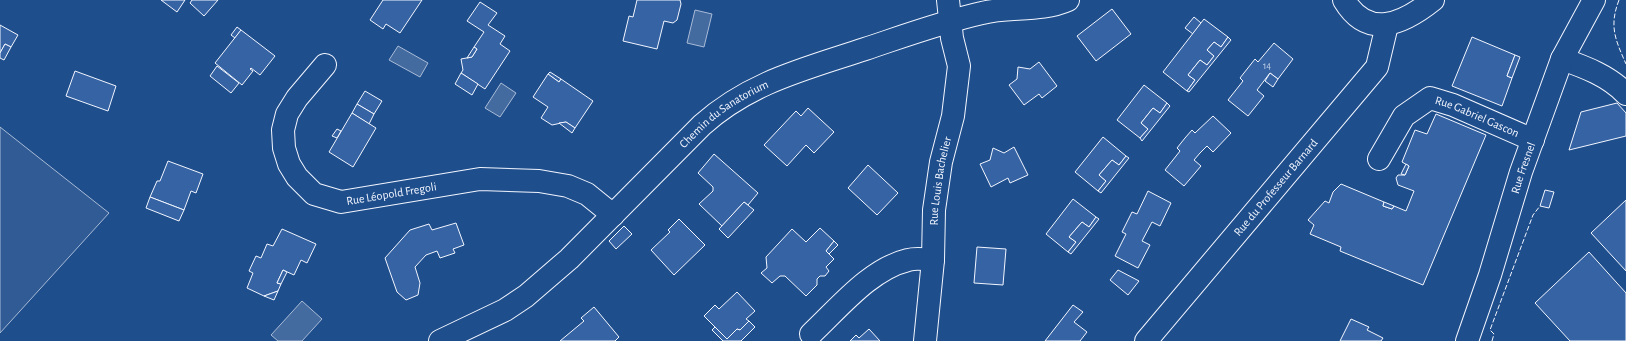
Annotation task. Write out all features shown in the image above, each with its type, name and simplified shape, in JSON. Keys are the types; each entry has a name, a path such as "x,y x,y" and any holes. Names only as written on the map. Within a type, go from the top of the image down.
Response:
{"street":[{"name":"Rue Louis Bachelier","path":"925,341 933,260 934,210 941,162 953,116 959,66 950,22 948,0"},
{"name":"Chemin du Sanatorium","path":"440,341 505,310 526,296 569,259 702,125 738,96 782,76 950,22 982,13 1010,8 1049,7 1068,0"},
{"path":"1344,0 1351,12 1368,23 1387,25 1413,15 1433,0"},
{"name":"Rue Fresnel","path":"1467,341 1490,275 1521,172 1562,59 1594,0"},
{"name":"Rue du Professeur Barnard","path":"1146,341 1377,67 1387,25"},
{"path":"1562,59 1585,67 1617,85 1626,94"},
{"name":"Rue Léopold Fregoli","path":"325,65 287,114 283,130 284,148 289,164 297,177 314,194 341,202 480,179 539,181 568,186 587,194 613,215"},
{"name":"Rue Gabriel Gascon","path":"1379,159 1404,116 1430,98 1453,105 1533,140"},
{"path":"811,334 873,276 888,266 909,259 933,260"}],"shaded area":[{"path":"695,10 712,14 704,47 687,43"},
{"path":"398,46 428,63 420,77 389,60"},
{"path":"501,83 516,93 500,117 485,108"},
{"path":"0,127 109,213 0,333"},
{"path":"302,301 322,319 302,341 278,341 271,335"}],"building":[{"path":"161,0 185,0 177,12"},
{"path":"192,0 218,0 204,16 190,3"},
{"path":"383,0 422,0 400,33 386,24 383,29 370,20"},
{"path":"637,0 680,0 681,4 677,20 673,23 664,21 657,49 623,41 629,16 633,17"},
{"path":"480,2 497,13 488,25 505,36 500,44 510,51 485,89 461,73 463,70 461,59 472,57 477,49 474,47 484,32 467,21"},
{"path":"1112,9 1131,34 1096,61 1077,36"},
{"path":"1194,17 1201,23 1193,34 1185,28"},
{"path":"1204,19 1228,37 1221,47 1214,42 1207,50 1214,56 1207,65 1200,60 1188,75 1195,80 1187,91 1163,72"},
{"path":"0,25 18,35 11,47 5,44 0,53"},
{"path":"237,27 241,30 235,38 231,35"},
{"path":"241,30 275,56 260,75 251,68 250,69 253,71 242,85 215,63"},
{"path":"1228,37 1231,40 1189,92 1187,91 1195,80 1188,75 1200,60 1207,65 1214,56 1207,50 1214,42 1221,47"},
{"path":"1472,37 1515,55 1507,76 1512,78 1502,106 1452,86"},
{"path":"1274,43 1293,59 1278,79 1270,73 1257,90 1264,96 1248,116 1228,100 1243,81 1240,78 1255,59 1258,62"},
{"path":"5,44 11,47 4,60 0,58 0,53"},
{"path":"474,47 477,49 472,57 467,58"},
{"path":"1515,55 1520,57 1512,78 1507,76"},
{"path":"1039,62 1057,86 1042,98 1039,94 1024,105 1009,85 1017,79 1018,67 1030,69"},
{"path":"217,66 239,83 231,93 210,76"},
{"path":"75,71 116,86 108,111 66,96"},
{"path":"550,72 561,79 559,82 548,74"},
{"path":"461,73 478,84 472,95 455,84"},
{"path":"1270,73 1278,79 1273,87 1265,81"},
{"path":"548,74 559,82 561,79 593,101 575,128 566,122 552,125 541,118 548,107 533,97"},
{"path":"1144,85 1167,103 1160,113 1153,108 1141,123 1148,129 1140,138 1117,120"},
{"path":"365,91 382,101 374,114 357,104"},
{"path":"1167,103 1170,106 1142,141 1140,138 1148,129 1141,123 1153,108 1160,113"},
{"path":"1617,103 1626,113 1626,136 1569,150 1581,112"},
{"path":"357,104 374,114 369,124 352,113"},
{"path":"808,108 834,132 814,153 806,145 787,166 764,145 796,111 801,116"},
{"path":"352,113 376,128 353,167 329,152"},
{"path":"1436,114 1486,135 1423,285 1340,251 1341,247 1310,234 1314,225 1308,220 1325,201 1329,203 1333,192 1341,184 1384,202 1383,206 1392,209 1394,206 1406,211 1414,191 1398,185 1396,178 1398,175 1405,175 1409,166 1402,162 1415,130 1427,134"},
{"path":"1213,116 1231,133 1213,152 1207,146 1200,153 1194,160 1201,166 1184,186 1165,170 1180,151 1177,148 1192,130 1195,133"},
{"path":"566,122 575,128 572,133 559,123"},
{"path":"337,129 341,131 337,138 332,136"},
{"path":"1103,137 1126,156 1119,165 1112,160 1099,175 1106,181 1098,191 1075,172"},
{"path":"1014,147 1028,175 1010,183 1008,178 991,187 980,164 990,160 993,148 1004,153"},
{"path":"714,154 758,193 748,205 744,202 722,226 699,204 713,191 713,187 698,173"},
{"path":"1126,156 1129,158 1101,193 1098,191 1106,181 1099,175 1112,160 1119,165"},
{"path":"168,161 203,174 196,193 191,191 184,210 150,197 157,181 160,181"},
{"path":"1406,164 1409,166 1405,175 1401,174"},
{"path":"868,165 898,193 877,215 848,188"},
{"path":"1545,190 1554,192 1549,208 1540,206"},
{"path":"1148,191 1171,203 1160,226 1152,222 1142,241 1150,245 1138,268 1115,256 1126,234 1122,232 1132,212 1137,214"},
{"path":"150,197 184,210 179,221 146,208"},
{"path":"1073,199 1096,217 1089,227 1082,222 1069,237 1076,242 1068,252 1046,234"},
{"path":"1626,200 1626,271 1591,233"},
{"path":"744,202 754,210 728,238 719,229"},
{"path":"1384,202 1394,206 1392,209 1383,206"},
{"path":"1096,217 1099,219 1071,254 1068,252 1076,242 1069,237 1082,222 1089,227"},
{"path":"679,219 705,245 674,275 651,250 670,232 668,230"},
{"path":"456,223 464,245 453,249 455,253 440,258 437,251 426,255 415,267 420,283 418,295 406,300 397,292 385,258 410,230 429,224 432,230"},
{"path":"624,226 632,234 616,249 609,241"},
{"path":"820,228 834,241 826,251 834,259 826,267 829,271 825,276 820,276 817,279 817,285 806,296 785,276 780,276 772,283 761,273 767,268 766,257 792,229 806,242"},
{"path":"282,229 316,244 307,263 301,260 294,275 283,270 277,283 281,284 278,291 264,296 247,288 253,273 249,271 256,256 261,258 267,244 273,246"},
{"path":"834,241 838,245 829,254 826,251"},
{"path":"977,247 1006,249 1003,285 974,283"},
{"path":"1589,252 1626,293 1626,341 1570,341 1535,303"},
{"path":"283,270 287,272 281,284 277,283"},
{"path":"1118,270 1139,281 1128,295 1110,280"},
{"path":"278,291 274,300 264,296"},
{"path":"737,292 755,311 746,319 749,321 740,330 737,329 727,339 704,316 715,305 719,309"},
{"path":"1073,305 1083,312 1074,322 1087,332 1080,341 1045,341"},
{"path":"594,307 619,337 615,341 560,341 584,321 581,318"},
{"path":"1351,319 1369,327 1367,330 1383,338 1381,341 1340,341"},
{"path":"749,321 755,327 741,341 723,341 712,330 715,327 727,339 737,329 740,330"},
{"path":"869,329 880,341 850,341 856,335 859,338"}],"fence":[{"path":"1619,0 1614,17 1614,25 1616,40 1626,64"},
{"path":"1492,341 1494,334 1490,330 1533,215 1540,206"}]}
